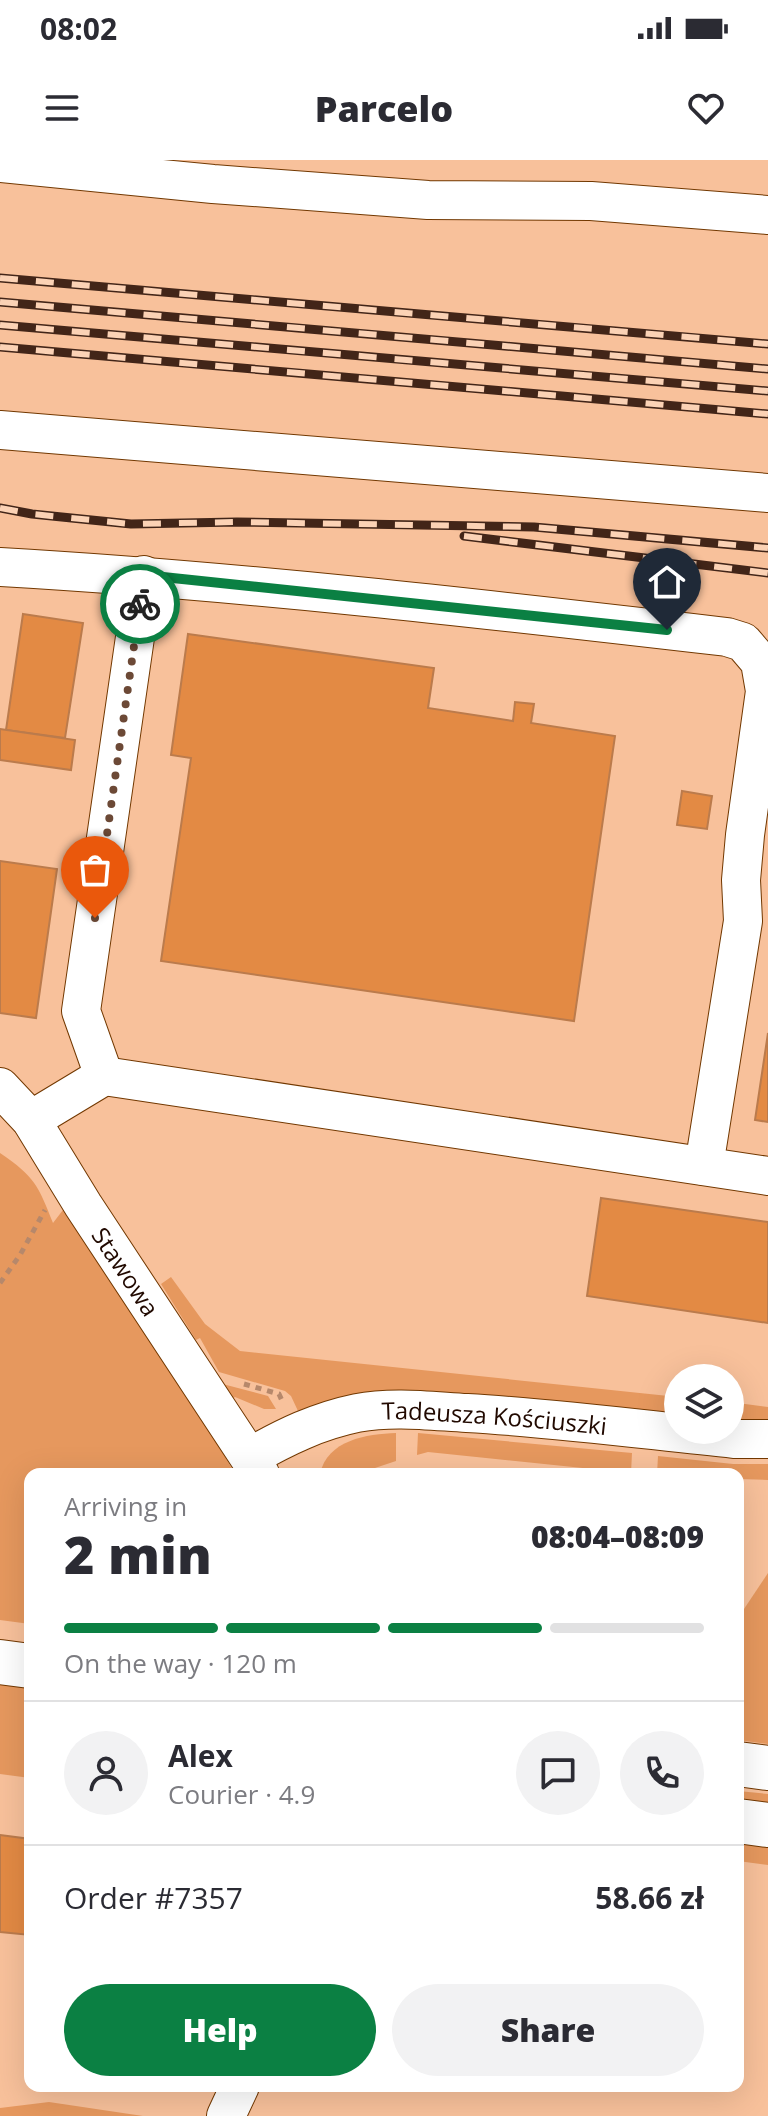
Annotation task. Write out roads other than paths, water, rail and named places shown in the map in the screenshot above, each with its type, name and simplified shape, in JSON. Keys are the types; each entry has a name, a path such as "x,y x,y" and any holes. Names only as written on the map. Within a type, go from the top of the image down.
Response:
{"main road":[{"path":"0,1662 24,1665"},
{"path":"744,1765 768,1768"},
{"path":"744,1822 768,1825"}],"street":[{"path":"0,163 213,184 428,200 591,201 768,215"},
{"path":"0,430 768,493"},
{"path":"0,567 144,575 460,606 727,637 743,642 760,662 765,691 743,850 743,921 704,1166"},
{"path":"104,1076 81,1011 144,575"},
{"path":"31,1120 104,1076 768,1176"},
{"name":"Stawowa","path":"0,1087 31,1120 179,1353 255,1465"},
{"name":"Tadeusza Kościuszki","path":"255,1465 294,1432 321,1422 359,1413 407,1409 495,1414 735,1439 768,1439"},
{"path":"226,2116 237,2092"}],"railway":[{"path":"0,278 768,344"},
{"path":"0,302 768,369"},
{"path":"0,325 768,391"},
{"path":"0,347 768,414"},
{"path":"0,508 131,524 237,522 534,527 768,548"},
{"path":"464,536 768,573"}]}
